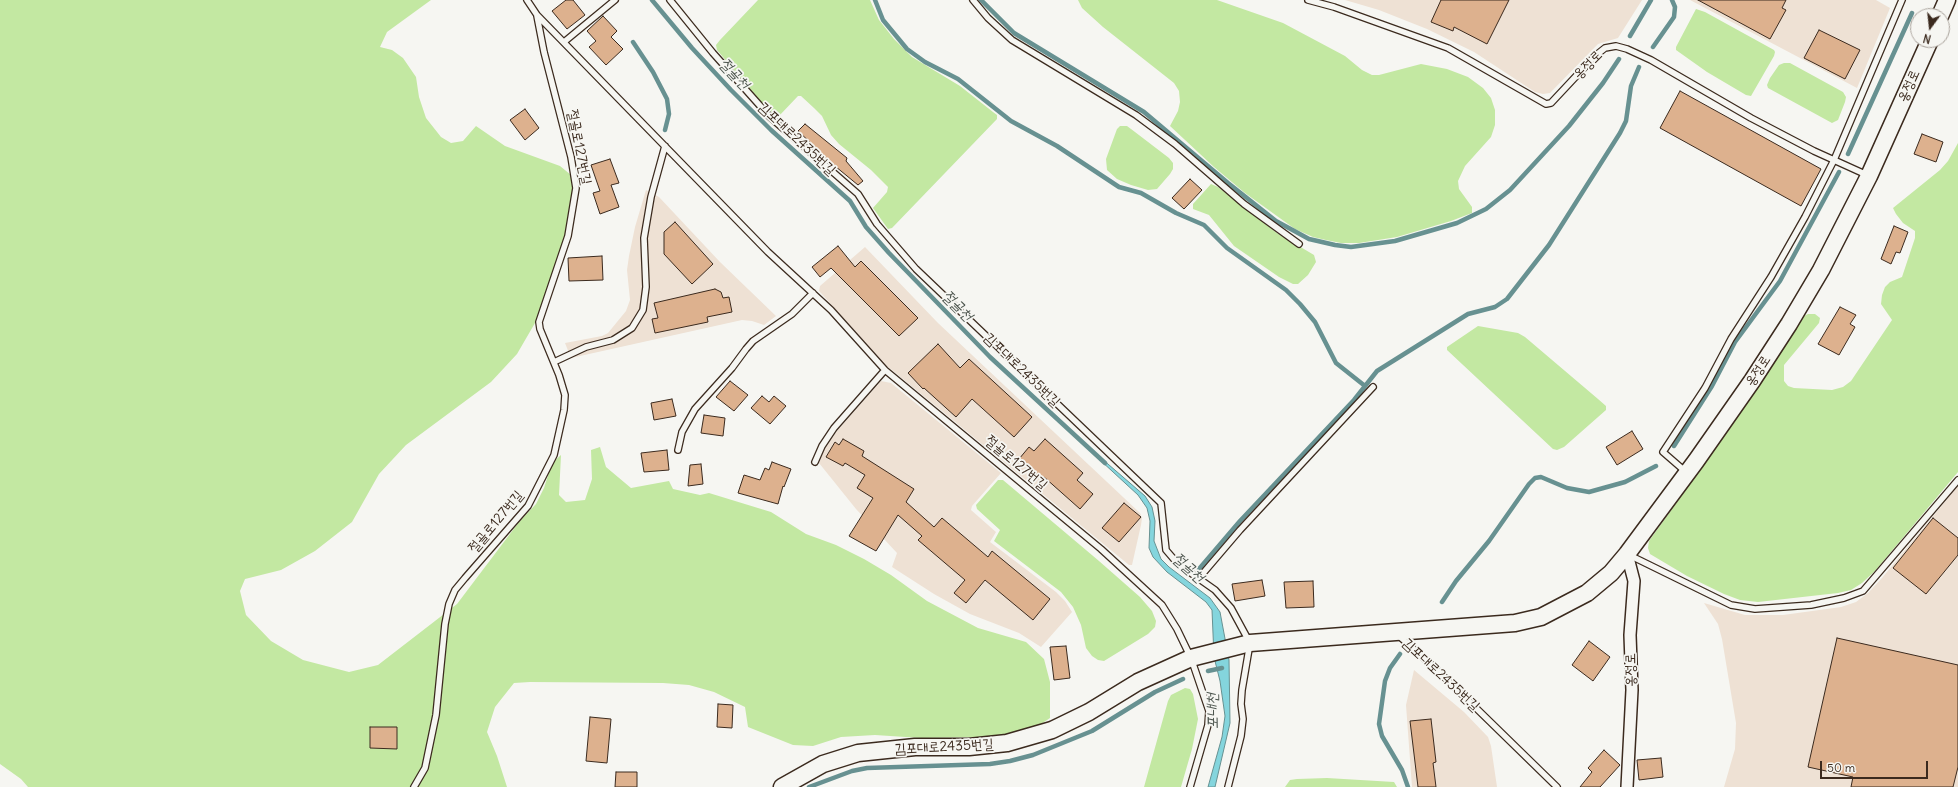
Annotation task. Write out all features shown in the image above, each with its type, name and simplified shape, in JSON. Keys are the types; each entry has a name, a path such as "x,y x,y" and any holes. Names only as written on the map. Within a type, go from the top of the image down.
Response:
{"street":[{"name":"옹정로","path":"1628,787 1632,690 1630,634 1634,581 1627,554 1752,381 1789,324 1821,270 1869,176 1926,48"},
{"path":"1395,632 1473,628 1515,623 1541,617 1587,593 1611,573 1627,554"},
{"name":"김포대로2435번길","path":"782,787 823,764 858,753 915,747 969,747 1007,742 1052,730 1089,712 1138,682 1197,657 1243,644 1395,632"}],"lane":[{"name":"절골로127번길","path":"527,0 537,16 666,146 768,252 831,310 885,370 1101,549 1162,605 1197,657"},
{"path":"564,42 615,0"},
{"name":"김포대로2435번길","path":"670,0 713,53 770,117 858,194 877,224 916,268 1022,371 1156,497 1161,503 1164,511 1164,540 1166,550 1178,564 1215,590 1231,608 1243,644"},
{"path":"973,0 988,18 1012,40 1136,115 1175,144 1244,204 1298,244"},
{"name":"옹정로","path":"1308,0 1334,7 1448,48 1546,104 1551,103 1595,56 1605,48 1616,46 1627,49 1651,60 1751,118 1869,176"},
{"path":"1687,473 1663,452 1705,388 1736,330 1781,260 1834,160 1902,0"},
{"name":"절골로127번길","path":"414,787 426,768 436,715 445,624 449,604 455,590 528,506 554,455 564,410 565,395 554,362 540,329 539,322 568,236 576,188 571,158 544,52 537,16"},
{"path":"554,362 586,347 613,340 632,328 643,310 646,287 644,238 651,198 666,146"},
{"path":"678,450 682,432 695,409 732,368 746,349 753,341 792,314 813,294"},
{"path":"815,462 822,446 834,428 885,370"},
{"path":"1199,578 1240,530 1373,387"},
{"path":"1627,554 1731,605 1756,609 1811,605 1844,598 1863,591 1958,480"},
{"name":"김포대로2435번길","path":"1395,632 1435,668 1557,787"},
{"path":"1228,787 1241,736 1243,719 1241,704 1243,644"},
{"path":"1190,787 1208,725 1209,711 1197,657"}],"shaded area":[{"path":"1345,0 1642,0 1618,38 1598,44 1550,93 1543,94 1535,92 1474,52 1427,29 1379,10"},
{"path":"1690,0 1876,0 1890,8 1857,88"},
{"path":"646,190 659,197 720,262 776,316 764,325 752,321 742,320 571,358 565,343 602,336 608,333 626,311 630,300 627,270 629,256 635,227"},
{"path":"865,247 938,323 1140,513 1142,518 1141,525 1132,565 1129,565 887,366 819,291 820,286"},
{"path":"881,381 891,383 1001,473 972,506 971,510 996,532 990,542 1056,592 1065,601 1072,612 1041,647 1019,633 970,614 934,594 892,567 897,553 856,509 819,463 824,450 837,431"},
{"path":"1958,486 1958,787 1724,787 1735,749 1736,723 1722,639 1718,624 1704,603 1745,615 1783,615 1841,607 1856,602 1868,593 1882,578"},
{"path":"1414,670 1464,712 1488,737 1491,746 1497,787 1412,787 1406,705"}],"green space":[{"path":"0,0 431,0 387,32 380,47 392,50 403,58 416,77 419,97 426,118 441,137 451,143 463,141 476,126 505,146 560,166 571,175 573,197 566,234 553,275 535,323 517,354 491,382 406,445 379,474 352,522 315,551 281,570 245,579 240,591 246,615 271,641 303,660 349,672 378,665 457,604 519,522 536,504 544,488 552,463 561,455 559,495 566,502 585,500 592,479 591,450 600,447 606,467 631,488 669,481 673,489 700,495 709,493 771,512 806,534 836,545 864,559 891,575 927,601 978,628 1026,642 1044,659 1050,682 1050,718 1041,724 1009,734 987,737 921,738 875,735 841,737 813,746 793,745 748,727 745,707 714,692 689,685 663,683 514,683 495,707 487,732 507,787 28,787 21,779 0,764"},
{"path":"758,0 870,0 879,20 894,39 912,57 960,86 997,115 997,119 892,228 888,229 873,208 887,192 888,187 871,170 839,144 831,135 822,116 801,96 798,96 779,116 775,115 762,103 717,50 716,45 720,40"},
{"path":"1078,0 1217,0 1283,23 1345,56 1362,70 1372,75 1379,75 1421,64 1447,69 1468,77 1483,88 1491,98 1495,110 1495,125 1491,137 1465,166 1458,181 1459,189 1472,207 1472,213 1451,221 1397,237 1359,243 1341,243 1326,240 1313,237 1295,229 1245,193 1214,167 1170,126 1178,111 1180,102 1179,91 1174,83 1103,27 1082,8"},
{"path":"1696,9 1705,12 1774,50 1774,56 1751,96 1746,95 1707,72 1676,50 1676,47"},
{"path":"1790,63 1843,92 1846,97 1838,120 1832,123 1768,88 1767,85 1770,78 1779,65"},
{"path":"1120,126 1127,126 1169,158 1173,163 1173,169 1170,174 1157,189 1148,190 1131,185 1117,179 1107,170 1106,159 1117,129"},
{"path":"1958,143 1958,472 1875,571 1862,583 1851,590 1838,593 1758,602 1740,600 1687,576 1650,554 1648,548 1649,541 1728,431 1804,316 1808,314 1815,314 1820,318 1819,323 1784,365 1784,381 1788,386 1794,388 1832,390 1843,387 1851,381 1892,320 1881,304 1882,295 1885,287 1890,282 1902,277 1915,238 1915,231 1903,223 1893,208 1940,170 1948,161"},
{"path":"1211,184 1218,187 1277,233 1314,255 1316,262 1308,275 1298,284 1293,284 1279,277 1234,246 1209,215 1193,209 1193,204"},
{"path":"1478,326 1518,333 1525,337 1606,406 1606,410 1564,447 1557,450 1553,449 1447,350 1447,347"},
{"path":"998,480 1003,480 1140,597 1152,611 1156,621 1155,627 1148,634 1104,661 1098,660 1092,656 1086,648 1081,625 1073,607 1061,592 994,541 1000,530 977,509 976,505"},
{"path":"1185,688 1190,689 1193,694 1198,719 1192,749 1181,787 1144,787 1168,701 1171,695"},
{"path":"1327,778 1394,782 1397,787 1285,787 1290,780"}],"water":[{"path":"1101,458 1145,496 1152,507 1155,521 1154,541 1161,559 1169,567 1210,598 1220,612 1229,660 1230,723 1215,787 1208,787 1222,737 1225,716 1220,681 1214,657 1212,610 1206,602 1167,572 1153,557 1149,548 1150,521 1147,508 1138,495 1100,460"}],"building":[{"path":"566,0 573,0 585,15 567,29 552,11"},
{"path":"1441,0 1509,0 1487,44 1454,27 1453,31 1431,22"},
{"path":"1698,0 1786,0 1782,8 1786,10 1770,39"},
{"path":"603,16 617,31 611,37 623,49 606,65 589,47 596,41 587,31"},
{"path":"1819,30 1860,50 1845,79 1804,58"},
{"path":"1680,91 1821,169 1801,206 1660,128"},
{"path":"525,109 539,128 525,140 510,120"},
{"path":"805,124 847,158 846,161 863,181 858,185 813,148 814,146 798,131"},
{"path":"1922,134 1943,142 1936,162 1914,154"},
{"path":"610,159 619,183 611,185 619,207 600,214 593,193 600,191 591,165"},
{"path":"1190,179 1202,190 1184,209 1172,198"},
{"path":"675,222 713,264 692,284 664,254 664,232"},
{"path":"1894,226 1908,232 1900,253 1896,252 1891,264 1881,259"},
{"path":"838,246 855,267 861,261 918,318 899,336 831,268 820,277 812,267"},
{"path":"602,256 603,280 569,281 568,258"},
{"path":"715,289 721,292 723,298 729,297 732,312 707,317 708,322 655,333 652,319 658,318 654,303"},
{"path":"1840,307 1856,315 1850,324 1855,327 1839,355 1818,344"},
{"path":"938,344 960,368 969,359 1032,417 1014,437 972,399 956,417 924,388 923,389 908,373"},
{"path":"730,381 748,395 734,411 716,397"},
{"path":"762,396 769,402 774,396 786,406 770,424 751,408"},
{"path":"672,399 676,416 654,420 651,403"},
{"path":"704,415 725,418 723,436 701,433"},
{"path":"1632,431 1643,449 1617,465 1606,447"},
{"path":"843,439 864,451 862,456 914,489 906,502 934,527 942,518 988,557 992,551 1050,599 1033,620 985,580 966,603 954,593 965,580 918,540 922,536 898,515 876,551 849,536 873,498 857,488 865,475 845,463 843,466 826,457 835,442 839,445"},
{"path":"1045,439 1083,473 1077,480 1093,494 1080,509 1044,477 1042,479 1019,459 1029,447 1034,451"},
{"path":"667,450 669,470 644,472 641,453"},
{"path":"772,462 791,469 784,487 783,486 778,504 738,493 744,475 760,480 765,468 769,470"},
{"path":"701,464 703,484 688,486 690,465"},
{"path":"1124,503 1141,517 1119,542 1102,528"},
{"path":"1933,518 1958,538 1958,555 1926,594 1893,568"},
{"path":"1262,580 1265,596 1235,601 1232,584"},
{"path":"1313,581 1314,607 1286,608 1284,582"},
{"path":"1837,638 1958,665 1958,767 1953,787 1851,787 1853,777 1808,767"},
{"path":"1589,641 1610,657 1593,681 1572,665"},
{"path":"1066,646 1070,678 1054,680 1050,647"},
{"path":"718,704 733,705 732,728 717,727"},
{"path":"590,717 611,719 607,763 586,761"},
{"path":"1431,719 1436,762 1433,763 1436,787 1418,787 1410,721"},
{"path":"370,727 397,727 397,749 370,748"},
{"path":"1604,750 1620,765 1600,787 1580,787 1592,772 1588,768"},
{"path":"1661,758 1663,777 1639,780 1637,760"},
{"path":"616,772 637,772 637,787 615,787"}],"waterway":[{"name":"절골천","path":"652,0 692,48 731,90 771,130 850,201 866,227 889,253 990,357 1105,463"},
{"path":"875,0 883,20 907,49 925,62 958,79 1011,121 1057,146 1119,187 1141,193 1176,213 1204,225 1227,248 1286,290 1315,322 1336,363 1365,386"},
{"path":"981,0 1014,33 1144,112 1228,183 1276,221 1309,239 1351,247 1395,241 1457,223 1486,209 1510,190 1569,126 1603,83 1619,59"},
{"path":"1630,36 1651,0"},
{"path":"1653,47 1674,17 1675,7 1672,0"},
{"path":"1848,154 1910,17"},
{"path":"633,42 653,72 667,99 669,114 665,130"},
{"path":"1199,569 1240,521 1354,400 1377,371 1468,314 1495,307 1507,299 1549,245 1620,133 1626,121 1631,86 1639,67"},
{"path":"1674,446 1712,386 1735,342 1780,281 1839,172"},
{"path":"1442,602 1456,581 1489,541 1529,484 1535,478 1541,477 1567,488 1589,492 1625,482 1656,466"},
{"path":"1400,654 1390,668 1385,681 1379,724 1382,736 1402,770 1408,787"},
{"path":"1208,671 1222,668"},
{"path":"809,787 852,771 867,768 990,764 1033,755 1092,731 1155,692 1183,679"}],"water label":[{"name":"포내천","path":"1213,711"}]}
